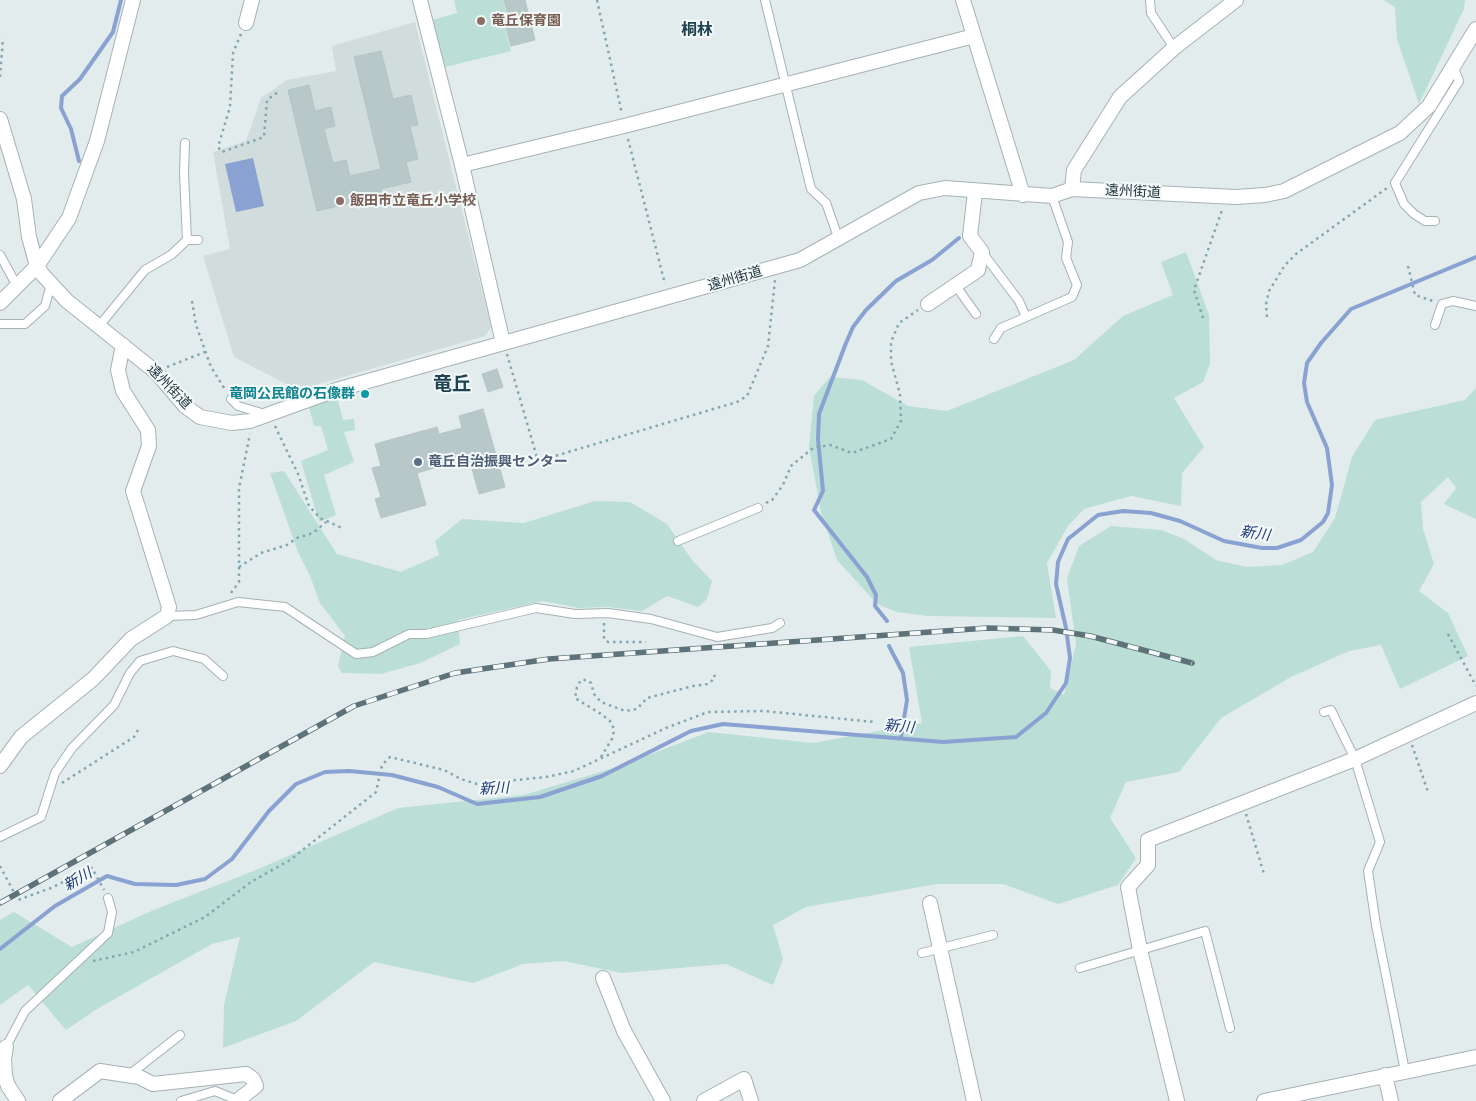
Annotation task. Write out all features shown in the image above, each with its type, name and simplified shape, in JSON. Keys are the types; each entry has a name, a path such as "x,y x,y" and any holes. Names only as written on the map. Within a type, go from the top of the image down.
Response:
{"street":[{"path":"0,303 37,266 69,218 97,141 133,0"},
{"path":"246,23 252,0"},
{"path":"420,0 462,165 503,343"},
{"path":"963,0 1023,195"},
{"path":"1072,189 1074,170 1120,97 1174,48 1236,0"},
{"name":"遠州街道","path":"37,266 67,301 156,372 185,406 200,418 232,423 250,421 336,390 776,268 812,255 838,238 919,193 945,188 975,192 1052,196 1072,189 1227,196 1265,195 1284,191 1400,133 1429,106 1454,68 1476,29"},
{"path":"462,165 624,126 974,36"},
{"path":"0,119 24,199 29,237 37,266"},
{"path":"928,304 978,270 982,252 970,236 975,192"},
{"path":"0,766 21,737 93,679 131,639 167,616 170,607 134,491 149,446 148,430 123,392 118,370 124,345"},
{"path":"1177,1101 1140,950 1128,887 1148,865 1148,840 1354,759 1476,702"},
{"path":"930,903 974,1101"},
{"path":"603,978 624,1031 664,1101"},
{"path":"6,1047 4,1059 5,1076 8,1086 18,1101"},
{"path":"1264,1101 1476,1056"},
{"path":"60,1101 100,1071 139,1077 153,1084 246,1074 253,1079 256,1086 237,1101"},
{"path":"1385,1075 1391,1101"},
{"path":"704,1101 744,1079 751,1101"}],"lane":[{"path":"765,0 811,189 826,203 838,238"},
{"path":"1150,0 1151,13 1174,48"},
{"path":"1435,221 1426,221 1414,214 1404,204 1395,183 1459,81 1454,68"},
{"path":"185,143 184,174 187,240"},
{"path":"994,338 1002,328 1072,297 1077,285 1066,258 1068,242 1052,196"},
{"path":"100,326 145,270 171,254 187,240 198,240"},
{"path":"982,252 1020,301 1026,317"},
{"path":"0,255 17,286"},
{"path":"0,324 25,324 45,306 51,284"},
{"path":"956,286 976,314"},
{"path":"1435,325 1442,304 1452,301 1476,306"},
{"path":"231,399 238,406 267,414"},
{"path":"678,541 758,508"},
{"path":"167,616 196,615 238,602 285,607 356,654 373,652 410,634 426,634 536,608 576,614 600,613 651,619 717,637 772,628 780,623"},
{"path":"0,837 41,817 55,773 72,748 114,705 130,673 140,661 173,651 204,659 223,676"},
{"path":"1324,712 1330,710 1354,759 1380,842 1368,871 1376,925 1405,1071"},
{"path":"6,1047 25,1011 108,933 112,912 108,898"},
{"path":"1080,968 1205,931 1230,1028"},
{"path":"922,953 993,935"},
{"path":"129,1076 180,1035"},
{"path":"181,1101 215,1091 237,1101"}],"path":[{"path":"597,0 624,126 669,297"},
{"path":"246,23 233,53 230,107 218,147 222,152 264,137 268,100 278,92"},
{"path":"0,77 3,38"},
{"path":"1267,317 1269,291 1285,265 1296,254 1395,183"},
{"path":"1203,318 1194,290 1227,196"},
{"path":"1408,266 1415,295 1442,304"},
{"path":"503,343 538,461 737,402 747,396 768,346 776,268"},
{"path":"192,302 196,325 211,367 231,399"},
{"path":"758,508 772,500 783,485 791,466 813,448 830,444 852,453 891,439 901,421 900,394 890,361 891,342 899,323 928,304"},
{"path":"164,369 205,352"},
{"path":"227,596 235,589 239,582 239,488 250,431 250,421"},
{"path":"278,434 298,474 309,506 326,522 342,528"},
{"path":"239,567 261,553 287,545 298,538 314,533 326,522"},
{"path":"600,613 605,620 604,639 608,642 646,642"},
{"path":"1448,634 1476,686"},
{"path":"600,759 613,736 614,729 610,721 575,698 577,687 582,680 587,680 591,683 594,694 601,702 625,711 637,709 647,698 708,684 715,678 714,674"},
{"path":"72,966 134,952 205,917 250,882 290,860 376,792 382,765 390,757 444,770 461,779 477,784 546,777 574,771 708,712 764,711 874,722"},
{"path":"50,791 134,737 138,730"},
{"path":"1408,734 1428,792"},
{"path":"1242,803 1264,874"},
{"path":"0,866 18,900 51,888 92,868 104,889"}],"shaded area":[{"name":"飯田市立竜丘小学校","path":"415,22 491,327 485,336 298,390 234,357 203,256 230,249 213,152 246,141 261,98 287,80 336,71 332,46"}],"green space":[{"name":"竜丘保育園","path":"454,0 503,0 510,27 505,28 511,51 445,67 432,20 457,13"},
{"path":"1383,0 1465,0 1464,9 1419,104 1397,39 1395,7"},
{"path":"1186,252 1209,315 1210,364 1203,382 1174,398 1204,447 1182,473 1181,506 1131,496 1084,509 1068,526 1047,563 1056,618 928,616 897,612 877,604 837,560 821,512 809,447 814,396 830,377 862,380 908,406 947,411 1074,360 1123,316 1173,295 1161,262"},
{"path":"1476,388 1476,519 1444,504 1456,488 1448,477 1421,502 1423,529 1434,564 1419,591 1448,613 1468,656 1400,689 1381,645 1349,651 1291,677 1221,718 1179,772 1126,782 1110,818 1136,858 1118,885 1058,904 1003,884 937,884 806,907 773,925 783,959 773,985 726,964 621,973 564,961 523,964 473,983 374,962 296,1021 223,1048 224,1005 240,937 212,944 97,1009 66,1030 28,985 0,1005 0,920 14,912 72,947 156,909 256,870 398,808 524,795 617,767 709,732 813,743 922,723 909,647 1023,636 1051,671 1050,688 1064,695 1076,644 1067,578 1079,546 1111,526 1161,530 1184,539 1216,560 1247,567 1282,565 1313,552 1335,518 1352,457 1375,420 1465,400"},
{"path":"337,397 343,420 354,419 355,430 344,432 354,462 324,475 336,515 319,522 301,461 328,450 321,426 314,426 309,407"},
{"path":"284,471 337,554 401,572 439,555 435,541 462,519 524,523 595,501 630,502 667,524 692,560 712,581 707,599 698,607 667,596 642,611 608,607 579,608 543,601 458,620 460,644 420,663 381,674 342,673 338,666 345,636 320,603 310,576 298,552 270,473"}],"water":[{"path":"253,158 264,206 236,212 225,164"}],"building":[{"path":"504,0 525,0 535,40 511,46 506,28 511,27"},
{"path":"381,51 393,99 411,95 418,125 410,126 418,159 406,162 411,182 381,189 383,195 317,211 288,90 309,85 315,111 331,107 335,126 324,129 333,163 346,160 350,176 381,169 354,57"},
{"path":"497,369 503,387 488,392 482,374"},
{"name":"竜丘自治振興センター","path":"483,409 505,487 479,494 469,458 417,473 426,505 381,518 375,499 381,497 372,468 381,466 375,444 437,427 439,434 462,428 459,416"}],"waterway":[{"path":"79,161 71,129 61,108 62,96 80,79 113,32 121,0"},
{"path":"887,621 875,606 876,595 867,577 814,510 823,491 818,439 819,414 853,327 866,310 896,281 932,260 959,238"},
{"name":"新川","path":"0,949 55,906 107,876 135,884 176,885 205,879 232,859 269,811 296,784 325,772 349,771 392,775 438,787 477,804 540,797 602,776 691,731 723,724 943,742 1016,737 1046,713 1066,683 1070,658 1066,628 1056,584 1058,562 1068,539 1098,515 1123,511 1151,513 1180,521 1224,541 1262,548 1277,548 1301,540 1323,522 1328,513 1332,485 1327,448 1307,402 1304,383 1307,363 1321,343 1351,309 1476,257"},
{"path":"889,646 903,673 907,700 901,737"}],"railway":[{"path":"0,903 354,706 455,673 549,659 987,628 1053,630 1090,636 1192,663"}],"place":[{"name":"竜丘保育園","path":"481,21"},
{"name":"飯田市立竜丘小学校","path":"340,201"},
{"name":"竜岡公民館の石像群","path":"365,394"},
{"name":"竜丘自治振興センター","path":"418,462"}],"district":[{"name":"桐林","path":"697,31"},
{"name":"竜丘","path":"452,385"}]}
